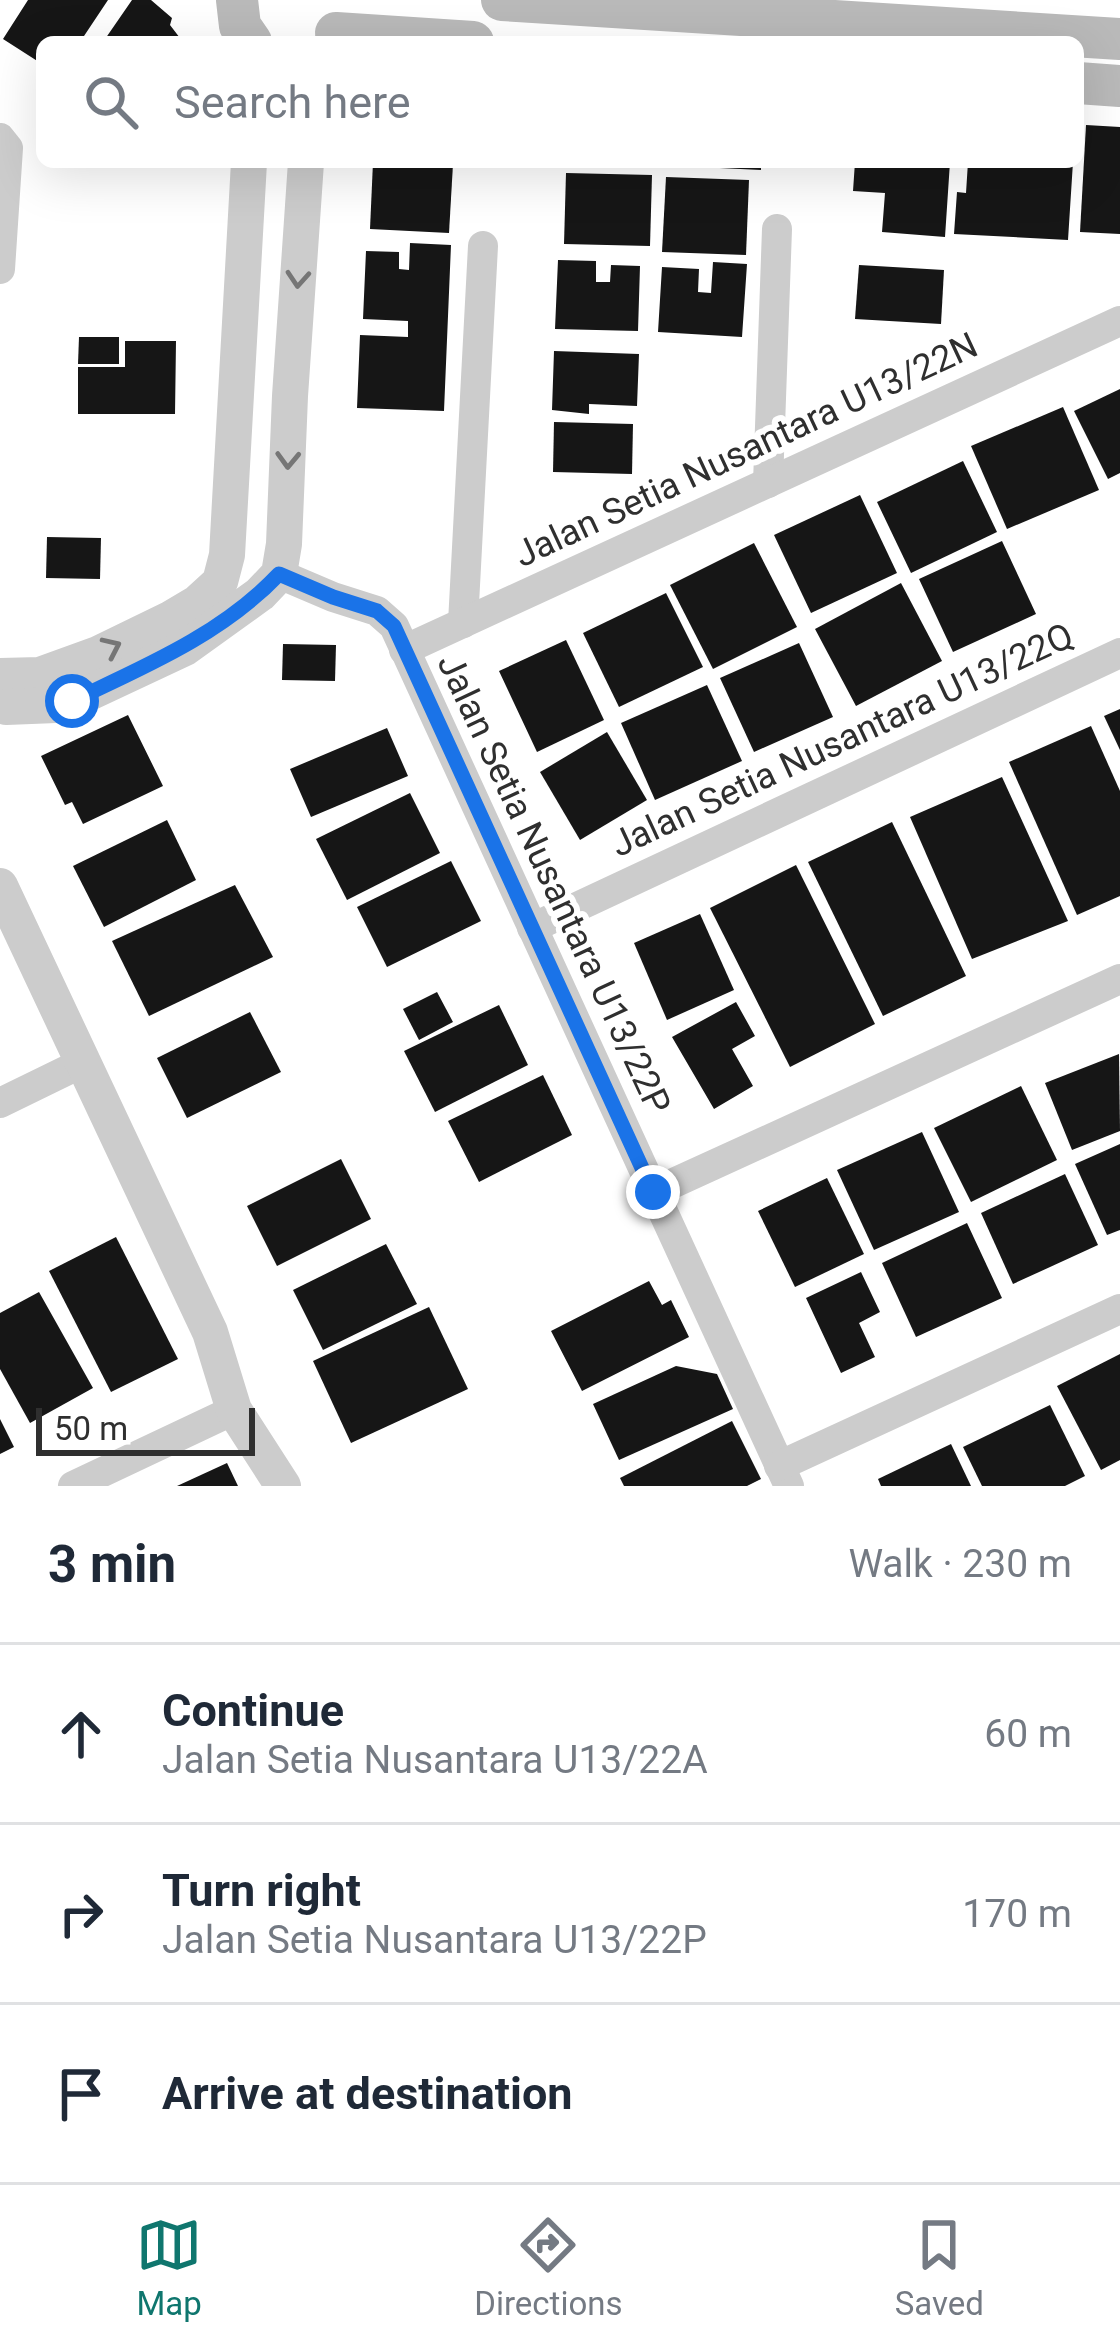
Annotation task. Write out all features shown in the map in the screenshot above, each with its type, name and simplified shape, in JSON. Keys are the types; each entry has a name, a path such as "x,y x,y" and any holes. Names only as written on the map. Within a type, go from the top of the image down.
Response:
{"main road":[{"path":"502,0 1072,36"},
{"path":"336,25 425,36"},
{"path":"1084,37 1120,39"},
{"path":"1084,83 1120,86"}],"street":[{"path":"0,138 8,148 0,269"},
{"path":"2,693 98,654 197,603 220,581 227,555 249,168"},
{"path":"2,693 56,705 72,701 185,647 269,584 285,523 306,168"},
{"path":"768,483 776,229"},
{"path":"463,623 482,246"},
{"name":"Jalan Setia Nusantara U13/22N","path":"404,650 1120,321"},
{"path":"229,521 285,523"},
{"path":"220,581 269,584"},
{"name":"Jalan Setia Nusantara U13/22P","path":"269,584 377,611 394,626 784,1476"},
{"name":"Jalan Setia Nusantara U13/22Q","path":"532,928 1120,652"},
{"path":"0,886 210,1332 234,1410 283,1486"},
{"path":"653,1192 1120,979"},
{"path":"0,1103 84,1062"},
{"path":"784,1476 1120,1309"},
{"path":"73,1486 234,1410"}],"building":[{"path":"28,0 108,0 84,36 36,36 36,60 3,39"},
{"path":"132,0 151,0 172,18 170,25 178,36 107,36"},
{"path":"1086,125 1120,127 1120,234 1080,232"},
{"path":"373,168 453,168 449,233 370,229"},
{"path":"855,168 950,168 945,237 882,232 885,193 853,191"},
{"path":"968,168 1073,168 1068,240 954,234 957,192 966,193"},
{"path":"566,173 652,175 650,246 564,244"},
{"path":"666,177 749,180 746,255 662,252"},
{"path":"410,243 451,245 444,411 357,408 360,335 408,337 408,321 363,319 366,251 399,252 399,269 409,270"},
{"path":"558,260 596,261 596,282 610,282 611,265 640,266 638,331 555,329"},
{"path":"713,262 747,264 742,337 658,332 662,267 699,269 698,292 711,293"},
{"path":"859,265 944,270 941,324 855,319"},
{"path":"79,337 119,337 119,364 78,364"},
{"path":"125,341 176,341 175,414 78,414 78,367 125,367"},
{"path":"554,351 639,354 637,406 589,404 589,414 552,410"},
{"path":"1120,389 1120,473 1108,479 1074,411"},
{"path":"1063,407 1099,490 1007,529 971,446"},
{"path":"554,422 633,424 632,474 553,472"},
{"path":"963,461 997,532 911,573 877,502"},
{"path":"860,495 897,573 811,613 774,535"},
{"path":"47,537 101,538 100,579 46,578"},
{"path":"1002,541 1036,614 953,652 919,579"},
{"path":"754,543 797,627 713,669 670,585"},
{"path":"901,583 942,661 856,706 815,629"},
{"path":"666,593 703,667 619,707 583,633"},
{"path":"566,640 604,720 537,752 499,671"},
{"path":"799,643 833,717 754,752 720,678"},
{"path":"283,644 336,645 335,681 282,680"},
{"path":"707,685 742,761 655,800 621,723"},
{"path":"1120,709 1120,750 1104,716"},
{"path":"128,715 163,786 83,824 72,802 65,805 41,756"},
{"path":"1091,726 1120,791 1120,896 1077,915 1009,762"},
{"path":"387,728 408,776 311,817 290,769"},
{"path":"607,732 647,800 580,840 540,772"},
{"path":"1002,777 1068,921 972,959 910,817"},
{"path":"410,793 440,853 347,900 316,839"},
{"path":"167,820 196,880 104,927 73,866"},
{"path":"892,822 966,976 883,1016 808,862"},
{"path":"451,861 481,921 387,967 357,907"},
{"path":"796,865 875,1024 790,1067 710,908"},
{"path":"235,885 273,957 149,1016 112,941"},
{"path":"700,914 734,990 667,1020 634,943"},
{"path":"437,992 453,1022 419,1040 403,1009"},
{"path":"736,1002 755,1036 732,1049 753,1086 714,1109 672,1037"},
{"path":"499,1005 528,1065 435,1112 404,1051"},
{"path":"250,1012 281,1072 187,1118 157,1058"},
{"path":"1119,1054 1120,1131 1072,1150 1045,1083"},
{"path":"543,1075 572,1135 479,1182 448,1121"},
{"path":"1021,1086 1057,1160 971,1202 934,1128"},
{"path":"922,1132 959,1212 874,1250 837,1170"},
{"path":"1120,1144 1120,1230 1107,1235 1075,1164"},
{"path":"341,1159 371,1219 277,1266 247,1206"},
{"path":"1065,1174 1098,1245 1013,1284 981,1213"},
{"path":"827,1178 864,1254 795,1287 758,1211"},
{"path":"967,1223 1002,1298 916,1337 882,1263"},
{"path":"116,1237 178,1359 111,1392 49,1271"},
{"path":"386,1244 417,1304 323,1350 293,1290"},
{"path":"861,1272 880,1312 859,1323 875,1357 841,1373 806,1298"},
{"path":"649,1281 662,1305 671,1300 689,1337 582,1391 551,1331"},
{"path":"39,1292 93,1388 30,1423 0,1369 0,1313"},
{"path":"429,1307 468,1389 351,1443 313,1361"},
{"path":"1120,1354 1120,1460 1101,1470 1057,1386"},
{"path":"676,1366 717,1374 733,1409 619,1460 593,1404"},
{"path":"1050,1405 1085,1476 1065,1486 982,1486 963,1447"},
{"path":"0,1419 14,1447 0,1454"},
{"path":"732,1421 761,1479 747,1486 624,1486 620,1478"},
{"path":"951,1444 971,1486 881,1486 878,1479"},
{"path":"227,1463 238,1486 177,1486"}],"route":[{"path":"72,701 185,647 260,594 279,574 377,611 394,626 653,1192"}]}
